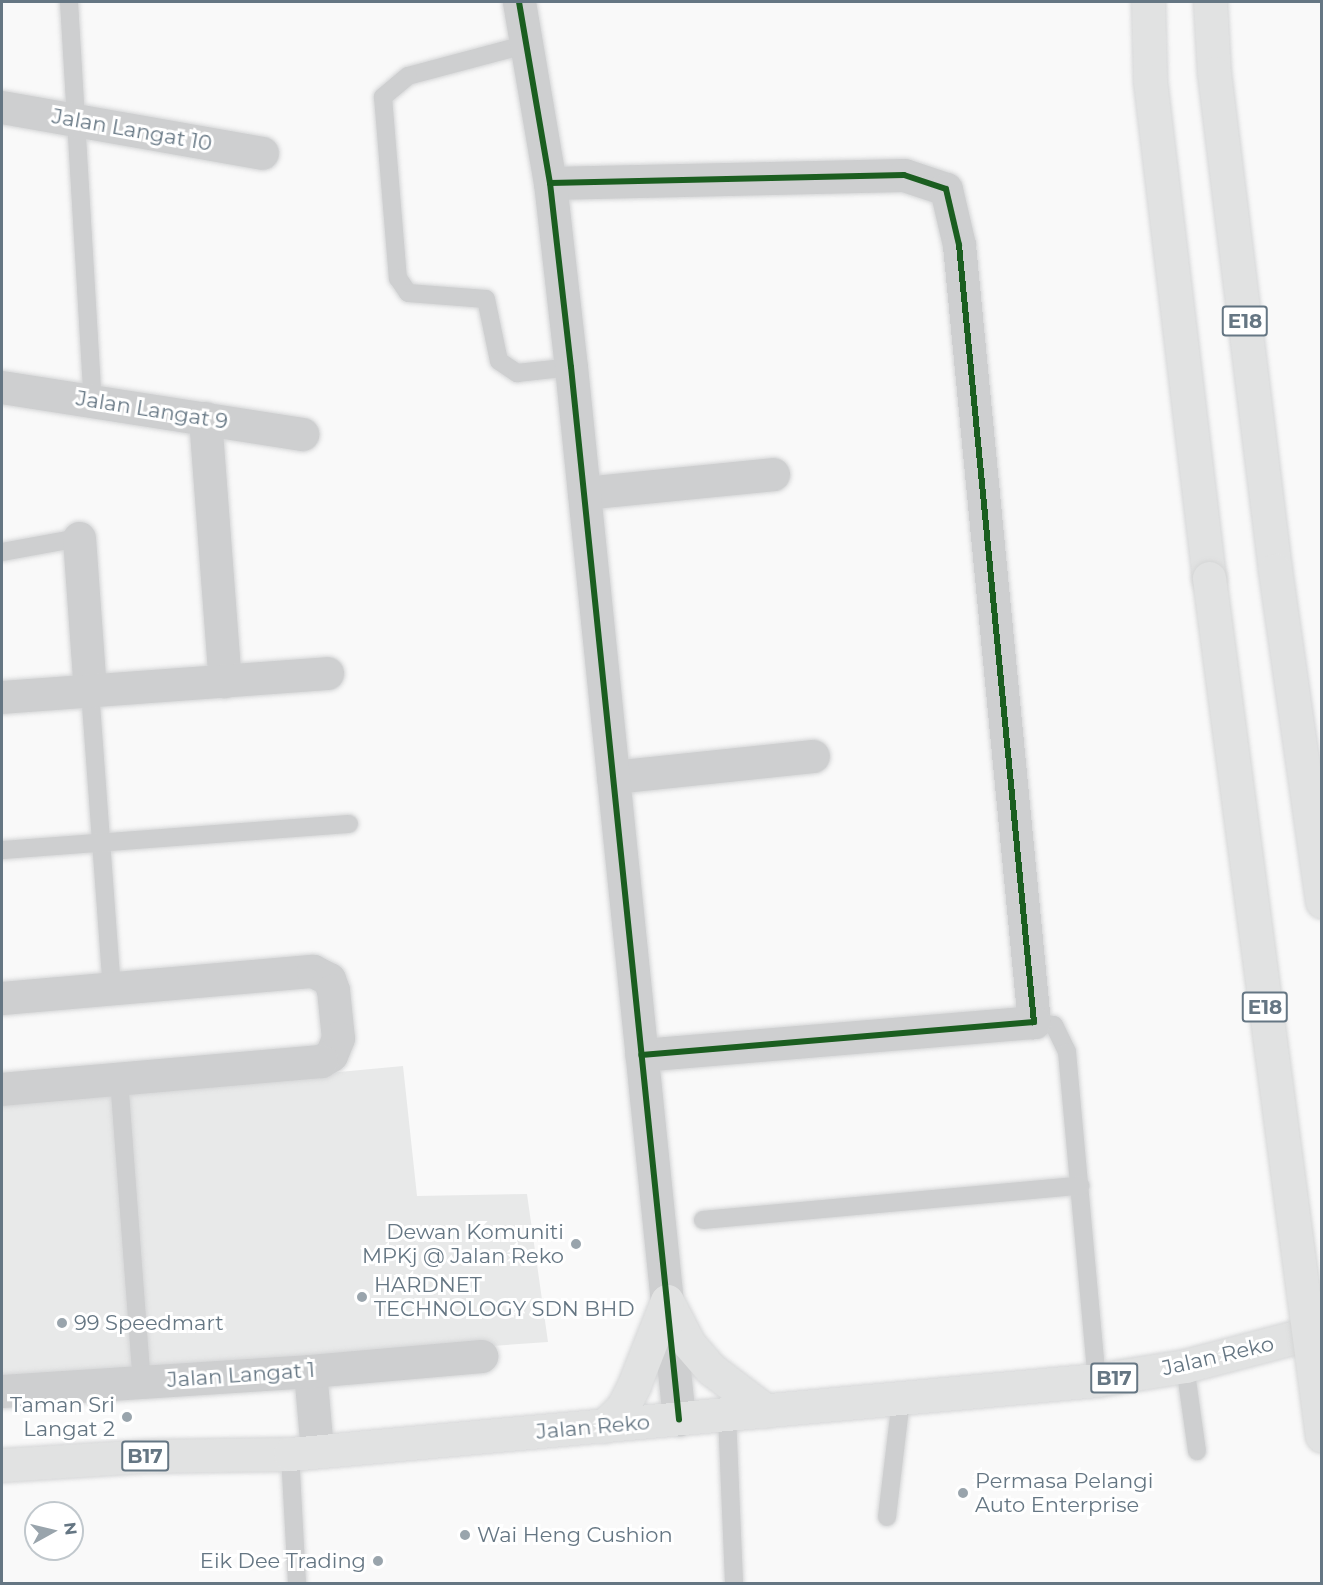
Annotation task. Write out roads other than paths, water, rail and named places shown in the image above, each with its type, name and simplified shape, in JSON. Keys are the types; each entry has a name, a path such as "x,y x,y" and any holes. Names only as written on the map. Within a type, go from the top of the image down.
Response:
{"main road":[{"name":"E18","path":"1148,2 1150,81 1209,578 1322,1436"},
{"name":"E18","path":"1210,2 1214,73 1275,570 1322,902"},
{"path":"1214,73 1221,2"},
{"path":"667,1301 689,1344 711,1369 766,1412"},
{"path":"604,1426 623,1407 667,1301"},
{"name":"Jalan Reko","path":"2,1465 147,1456 303,1453 1097,1380 1185,1366 1322,1330"}],"street":[{"path":"519,2 550,183 571,367 679,1419"},
{"name":"Jalan Langat 10","path":"2,107 262,153"},
{"path":"550,183 904,175 946,189 959,245 1034,1022 641,1055"},
{"name":"Jalan Langat 9","path":"2,387 302,434"},
{"path":"205,418 225,681"},
{"path":"584,494 773,474"},
{"path":"79,538 90,691"},
{"path":"2,697 327,673"},
{"path":"613,777 813,756"},
{"path":"2,998 313,971 329,979 333,990 338,1038 331,1055 321,1061 2,1089"},
{"name":"Jalan Langat 1","path":"2,1391 310,1371 481,1356"},
{"path":"303,1453 310,1371"}],"lane":[{"path":"69,2 93,402"},
{"path":"528,44 408,76 383,97 398,278 408,293 486,299 499,361 517,372 571,367"},
{"path":"2,552 79,538"},
{"path":"90,691 112,988"},
{"path":"2,850 349,824"},
{"path":"1034,1022 1054,1025 1067,1052 1097,1380"},
{"path":"119,1079 142,1382"},
{"path":"704,1220 1080,1186"},
{"path":"1185,1366 1197,1451"},
{"path":"887,1517 901,1399"},
{"path":"727,1415 734,1584"},
{"path":"297,1584 303,1453"}],"place":[{"name":"Dewan Komuniti MPKj @ Jalan Reko","path":"576,1244"},
{"name":"HARDNET TECHNOLOGY SDN BHD","path":"362,1297"},
{"name":"99 Speedmart","path":"62,1323"},
{"name":"Taman Sri Langat 2","path":"127,1417"},
{"name":"Permasa Pelangi Auto Enterprise","path":"963,1493"},
{"name":"Wai Heng Cushion","path":"465,1535"},
{"name":"Eik Dee Trading","path":"378,1561"}]}
